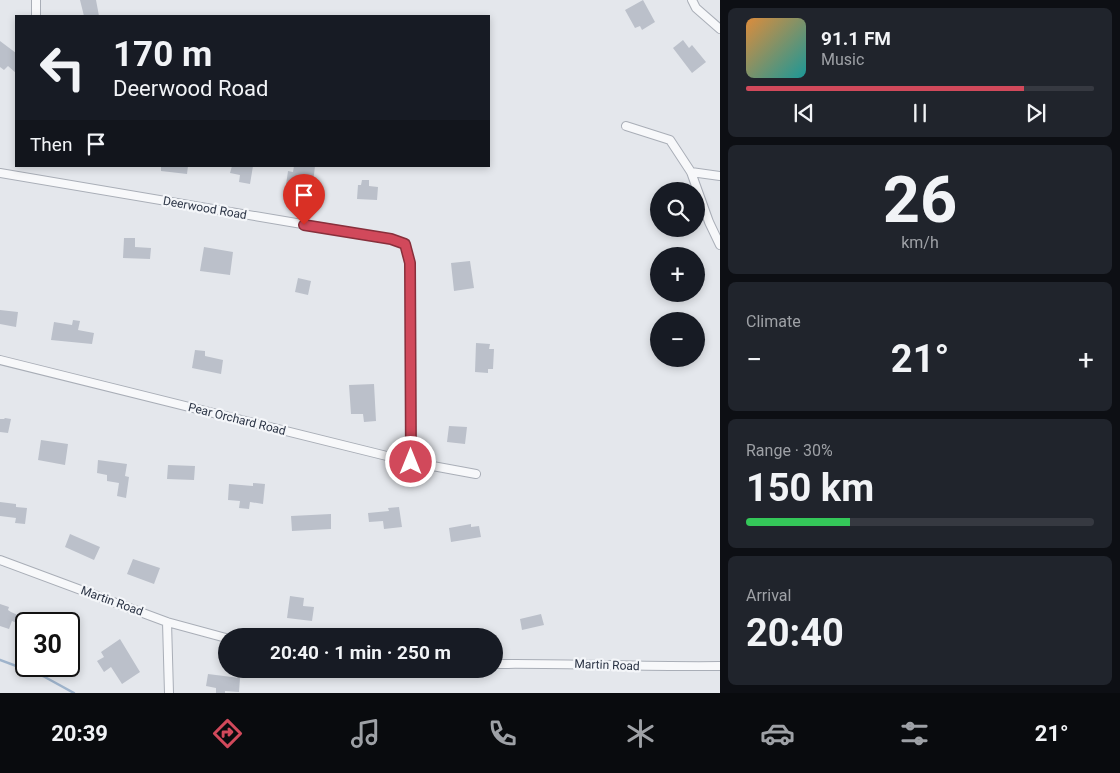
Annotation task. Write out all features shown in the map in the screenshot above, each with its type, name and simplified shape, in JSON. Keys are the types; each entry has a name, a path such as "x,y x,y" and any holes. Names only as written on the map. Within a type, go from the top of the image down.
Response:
{"street":[{"path":"36,0 36,15"},
{"path":"692,0 696,8 720,30"},
{"path":"626,126 670,140 691,172 709,222 720,244"},
{"path":"691,172 720,176"},
{"name":"Deerwood Road","path":"0,173 391,239 405,244 410,263 411,462"},
{"name":"Pear Orchard Road","path":"0,360 411,462 476,474"},
{"name":"Martin Road","path":"0,560 168,622 218,636"},
{"path":"168,622 169,693"},
{"name":"Martin Road","path":"503,664 554,663 653,667 720,666"}],"building":[{"path":"80,0 96,0 99,15 84,15"},
{"path":"643,0 655,22 642,30 640,26 635,28 625,10"},
{"path":"683,40 689,48 692,45 706,62 692,73 673,48"},
{"path":"0,41 15,52 15,72 8,66 4,70 0,67"},
{"path":"161,167 188,167 187,174 161,171"},
{"path":"232,167 253,167 250,184 239,182 240,175 230,173"},
{"path":"294,167 315,167 313,183 297,181 297,187 286,185 288,171 293,172"},
{"path":"362,180 369,180 369,186 378,187 377,200 357,199 358,185 361,185"},
{"path":"124,238 135,238 135,247 151,248 150,259 123,258"},
{"path":"204,247 233,252 230,275 200,271"},
{"path":"470,261 474,288 454,291 451,263"},
{"path":"298,278 311,281 308,295 295,292"},
{"path":"0,310 18,312 16,327 0,324"},
{"path":"73,320 80,321 78,330 94,333 92,344 51,340 54,322 72,325"},
{"path":"476,343 490,344 489,349 494,349 493,369 488,369 488,373 475,372"},
{"path":"195,350 205,351 205,356 223,360 221,374 192,368"},
{"path":"374,384 376,421 364,422 363,414 351,414 349,385"},
{"path":"0,419 11,419 8,433 0,432"},
{"path":"449,426 467,427 465,444 447,442"},
{"path":"41,440 68,444 65,465 38,460"},
{"path":"98,460 127,464 125,476 129,477 126,498 117,496 119,483 107,481 107,475 97,473"},
{"path":"168,465 195,466 194,480 167,479"},
{"path":"253,483 265,484 263,504 250,502 249,509 239,508 240,501 228,500 229,484 253,486"},
{"path":"0,502 16,504 16,507 27,508 25,524 15,523 16,518 0,516"},
{"path":"399,507 402,527 384,529 383,521 369,522 368,513 389,511 388,508"},
{"path":"331,514 331,529 292,531 291,516"},
{"path":"471,524 471,527 479,526 481,537 451,542 449,528"},
{"path":"70,534 100,547 94,560 65,547"},
{"path":"133,559 160,568 154,584 127,574"},
{"path":"290,596 304,598 303,606 314,607 312,621 287,618"},
{"path":"0,604 9,607 8,610 15,614 15,622 12,621 9,629 0,626"},
{"path":"541,614 544,625 522,630 520,619"},
{"path":"120,639 140,672 122,684 111,667 104,672 97,661 104,657 101,652"},
{"path":"208,674 218,675 218,678 240,678 239,692 225,691 225,693 216,693 216,688 206,686"}],"waterway":[{"path":"0,660 43,676 74,693"}],"route":[{"path":"304,225 391,239 405,244 410,263 411,462"}]}
